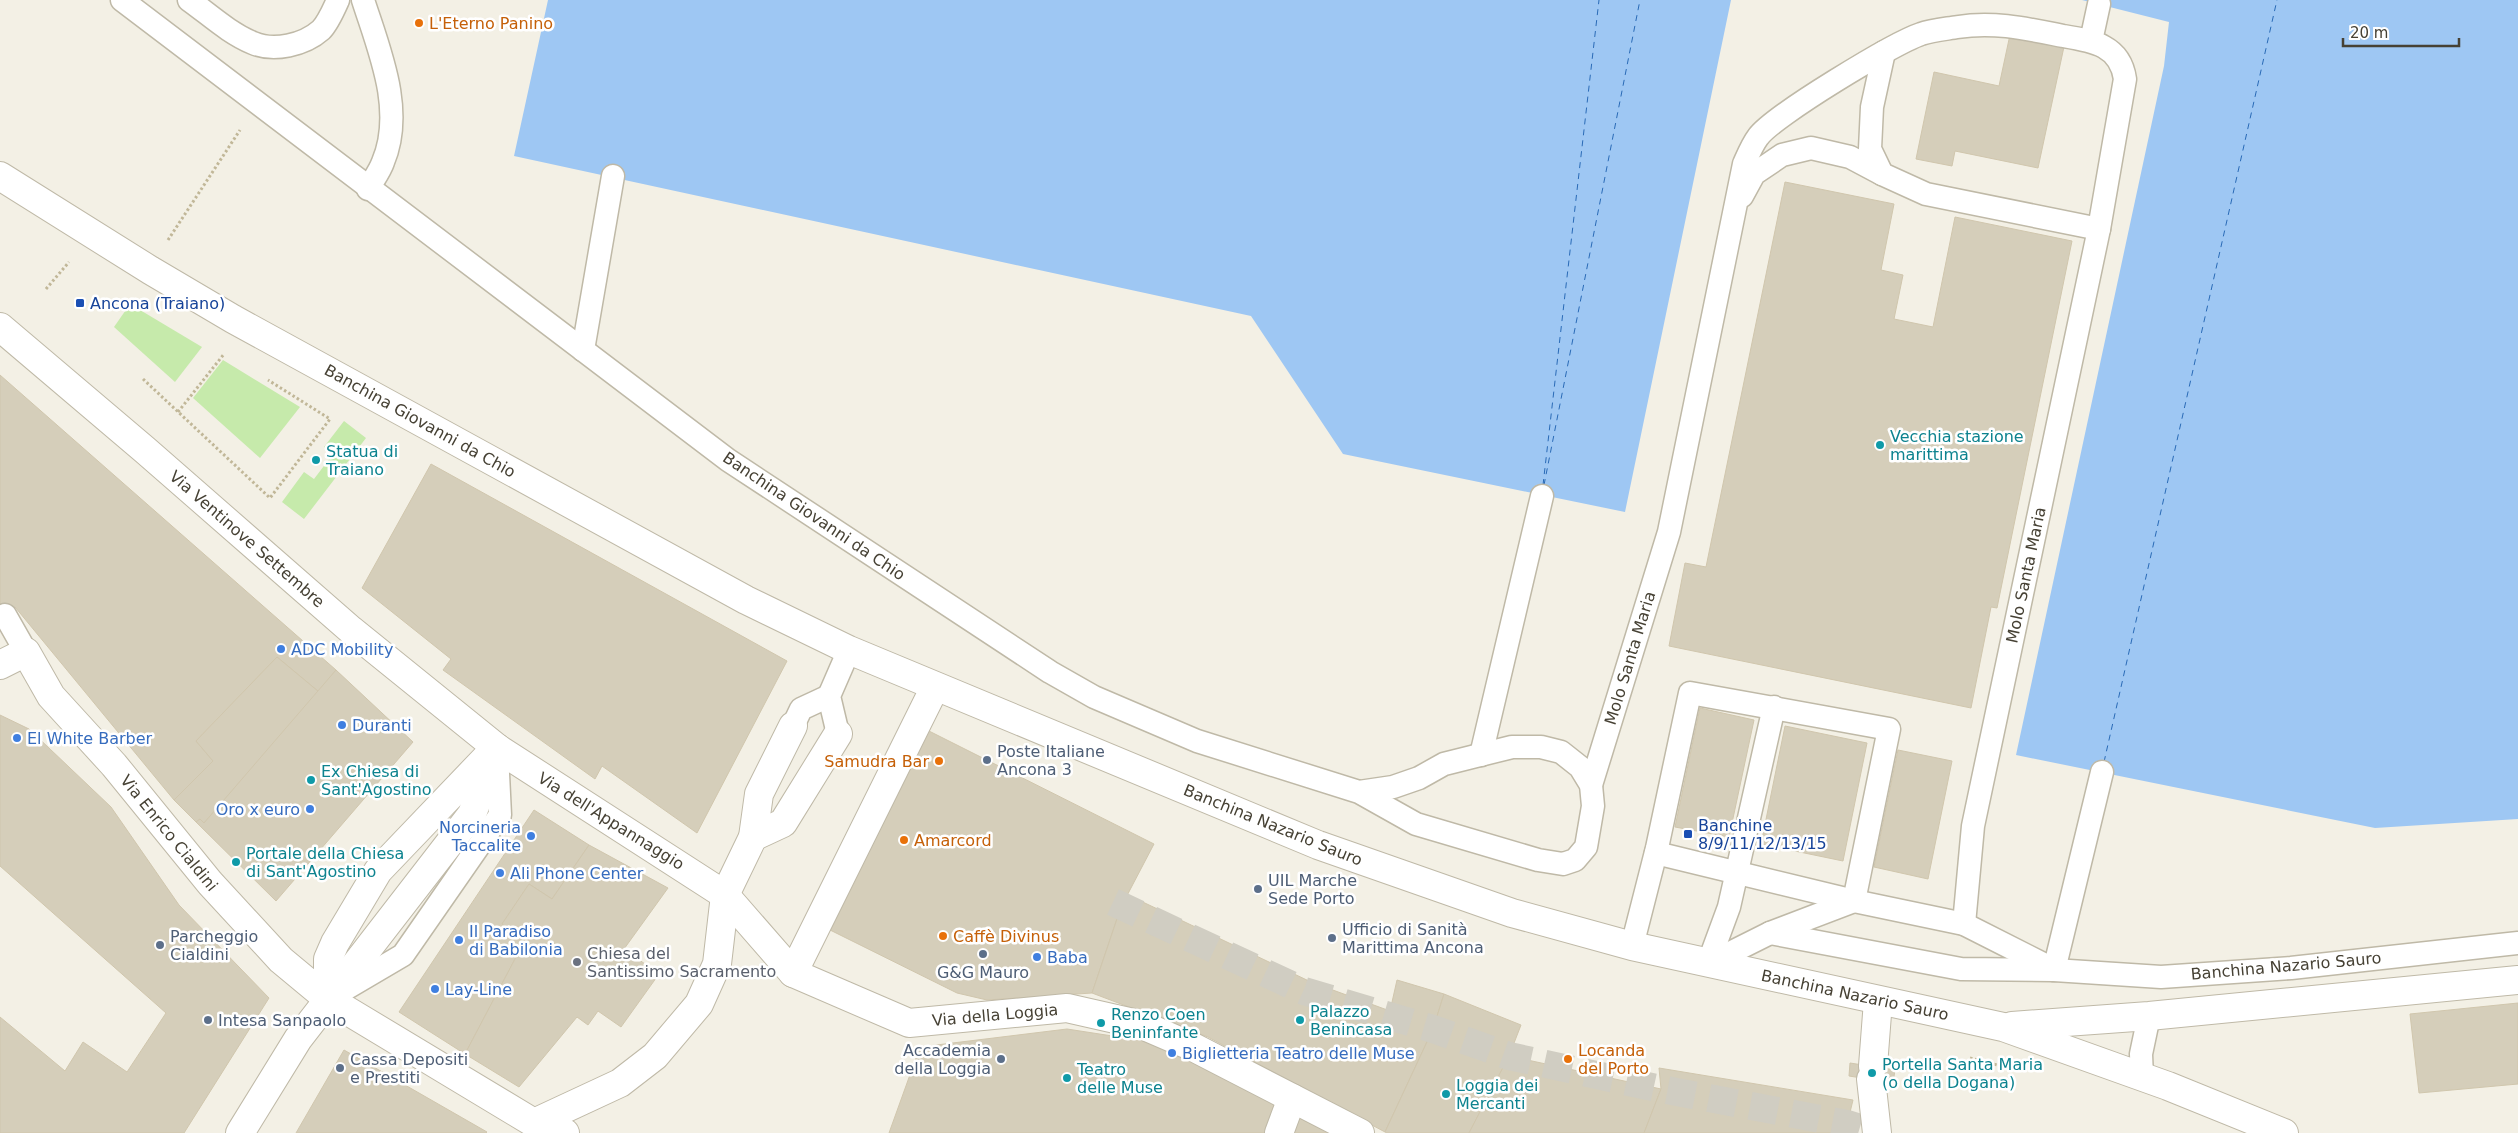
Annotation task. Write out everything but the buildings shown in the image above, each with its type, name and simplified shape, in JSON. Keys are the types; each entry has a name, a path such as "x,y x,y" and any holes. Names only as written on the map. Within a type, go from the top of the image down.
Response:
{"street":[{"name":"Banchina Giovanni da Chio","path":"0,176 150,270 250,328 746,600 849,650"},
{"name":"Via Ventinove Settembre","path":"0,327 145,450 344,624 497,748"},
{"name":"Banchina Nazario Sauro","path":"849,650 1318,845 1512,913 1632,946 1708,964 2003,1027 2284,1133"},
{"path":"0,666 26,652"},
{"name":"Via Enrico Cialdini","path":"26,652 51,696 114,766 210,883 265,944 328,999 532,1128 565,1133"},
{"path":"793,973 936,687"},
{"path":"532,1128 620,1083 655,1056 699,1004 717,964 725,895 753,837 760,794 793,726"},
{"path":"753,837 783,823 838,734"},
{"name":"Via dell'Appannaggio","path":"497,748 725,895 793,973"},
{"path":"328,999 328,959 335,943 378,871 497,748"},
{"path":"240,1133 298,1039 472,814 497,748"},
{"name":"Via della Loggia","path":"793,973 909,1023 1067,1008 1142,1025 1193,1047 1360,1133"},
{"name":"Banchina Nazario Sauro","path":"2003,1027 2149,1016 2518,980"},
{"path":"1877,1133 1872,1073 1878,1001"},
{"path":"1278,1133 1292,1098"}],"lane":[{"name":"Banchina Giovanni da Chio","path":"122,0 728,460 1050,672 1094,697 1197,741 1359,792"},
{"path":"189,0 227,28 254,43 275,48 300,42 321,29 338,0"},
{"path":"363,0 388,76 393,117 384,161 368,188"},
{"path":"2092,41 2099,4"},
{"name":"Molo Santa Maria","path":"1591,785 1669,532 1744,164 1758,136 1779,118 1884,52 1921,34 1960,26 2004,24 2092,41 2114,53 2123,65 2125,79 2099,229 1973,826 1964,924"},
{"path":"1882,174 1870,149 1872,108 1884,52"},
{"name":"Molo Santa Maria","path":"1735,208 1754,174 1782,155 1810,148 1850,157 1926,194 2099,229"},
{"path":"583,350 613,176"},
{"path":"1481,755 1542,496"},
{"name":"Via Enrico Cialdini","path":"5,615 26,652"},
{"path":"838,734 829,696 849,650"},
{"path":"1632,946 1656,853 1690,692 1889,729 1854,901 1770,933 1708,964"},
{"path":"793,726 801,710 829,696"},
{"path":"1708,964 1729,907 1774,707"},
{"path":"1512,747 1541,747 1562,752 1580,767 1591,785 1593,806 1586,846 1574,860 1563,864 1538,860 1416,824 1359,792 1393,787 1419,778 1444,764 1512,747"},
{"path":"2054,970 2102,772"},
{"name":"Banchina Nazario Sauro","path":"1656,853 1854,901 1964,924 2054,970"},
{"name":"Banchina Nazario Sauro","path":"1770,933 1961,969 2054,970 2161,977 2291,968 2518,943"},
{"path":"2142,1078 2141,1054 2149,1016"}],"path":[{"path":"150,270 245,124"},
{"path":"46,289 68,261 76,266"},
{"path":"216,348 232,358"},
{"path":"178,412 224,353"},
{"path":"143,379 270,498 330,419 265,378"}],"green space":[{"path":"130,304 202,347 175,382 114,327"},
{"path":"223,360 300,407 260,458 193,398"},
{"path":"344,421 366,438 304,519 282,502 304,472 314,479 333,454 324,447"}],"water":[{"path":"548,0 1731,0 1625,512 1343,454 1251,316 514,156"},
{"path":"2082,0 2518,0 2518,819 2375,828 2016,755 2164,66 2169,22"}],"ferry route":[{"path":"1543,485 1599,0"},
{"path":"1544,485 1640,0"},
{"path":"2104,762 2277,0"}],"tunnel":[{"path":"1113,902 1304,991 1433,1029 1509,1056 1661,1089 1847,1124 1877,1133"}],"place":[{"name":"L'Eterno Panino","path":"419,23"},
{"name":"Ancona (Traiano)","path":"80,303"},
{"name":"Vecchia stazione marittima","path":"1880,445"},
{"name":"Statua di Traiano","path":"316,460"},
{"name":"ADC Mobility","path":"281,649"},
{"name":"Duranti","path":"342,725"},
{"name":"El White Barber","path":"17,738"},
{"name":"Poste Italiane Ancona 3","path":"987,760"},
{"name":"Samudra Bar","path":"939,761"},
{"name":"Ex Chiesa di Sant'Agostino","path":"311,780"},
{"name":"Oro x euro","path":"310,809"},
{"name":"Banchine 8/9/11/12/13/15","path":"1688,834"},
{"name":"Norcineria Taccalite","path":"531,836"},
{"name":"Amarcord","path":"904,840"},
{"name":"Portale della Chiesa di Sant'Agostino","path":"236,862"},
{"name":"Ali Phone Center","path":"500,873"},
{"name":"UIL Marche Sede Porto","path":"1258,889"},
{"name":"Caffè Divinus","path":"943,936"},
{"name":"Ufficio di Sanità Marittima Ancona","path":"1332,938"},
{"name":"Il Paradiso di Babilonia","path":"459,940"},
{"name":"Parcheggio Cialdini","path":"160,945"},
{"name":"G&G Mauro","path":"983,954"},
{"name":"Baba","path":"1037,957"},
{"name":"Chiesa del Santissimo Sacramento","path":"577,962"},
{"name":"Lay-Line","path":"435,989"},
{"name":"Intesa Sanpaolo","path":"208,1020"},
{"name":"Palazzo Benincasa","path":"1300,1020"},
{"name":"Renzo Coen Beninfante","path":"1101,1023"},
{"name":"Biglietteria Teatro delle Muse","path":"1172,1053"},
{"name":"Accademia della Loggia","path":"1001,1059"},
{"name":"Locanda del Porto","path":"1568,1059"},
{"name":"Cassa Depositi e Prestiti","path":"340,1068"},
{"name":"Portella Santa Maria (o della Dogana)","path":"1872,1073"},
{"name":"Teatro delle Muse","path":"1067,1078"},
{"name":"Loggia dei Mercanti","path":"1446,1094"}]}
